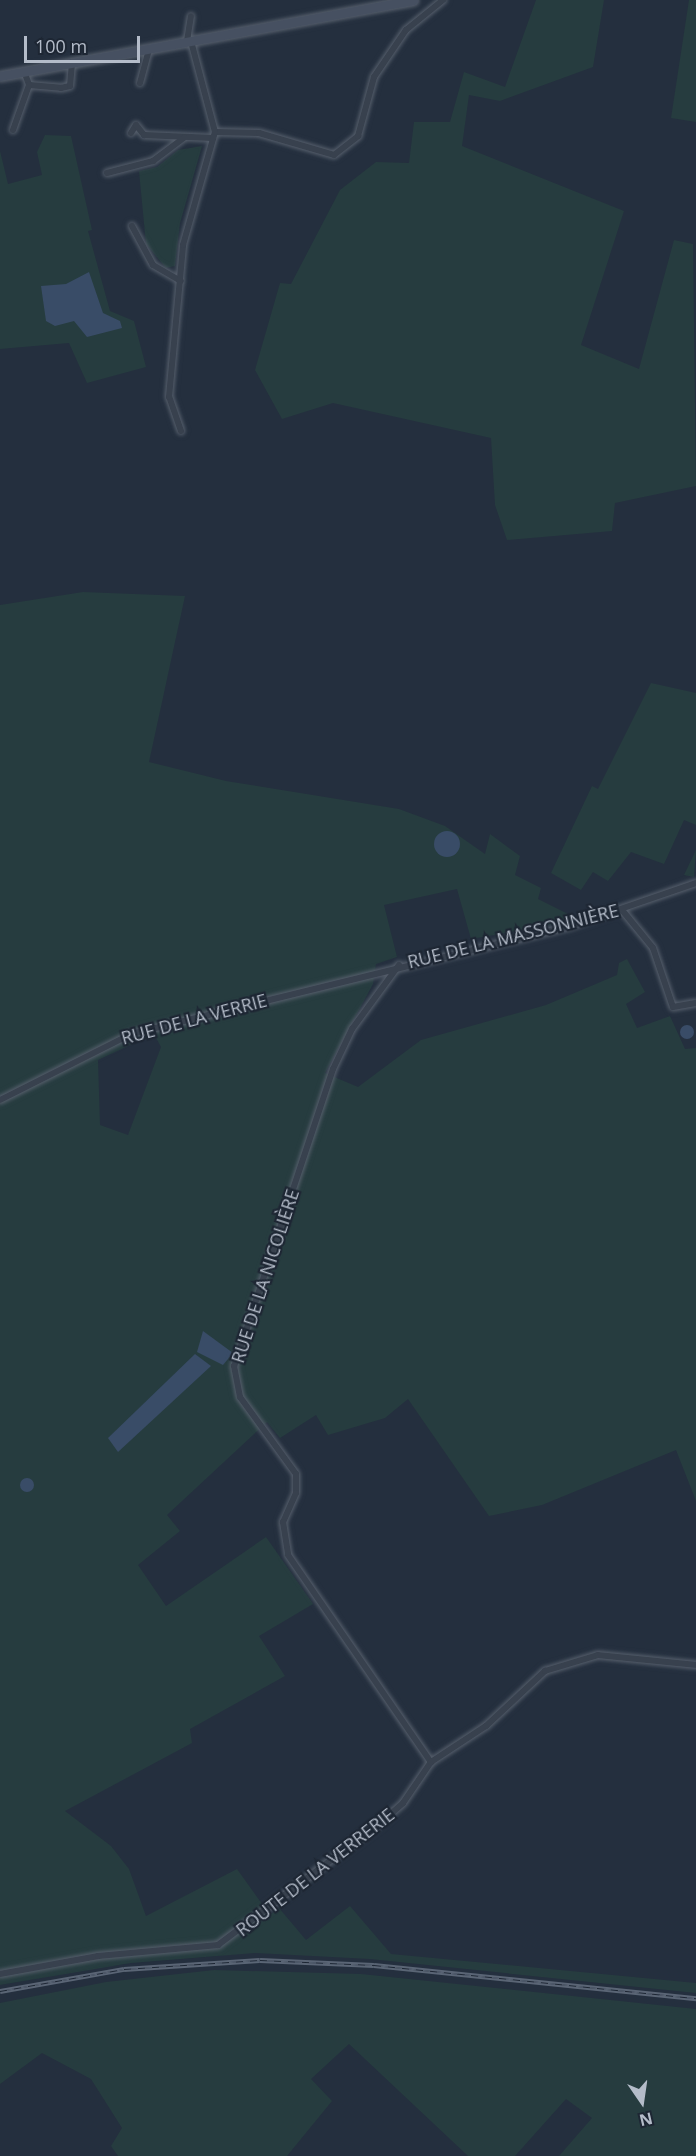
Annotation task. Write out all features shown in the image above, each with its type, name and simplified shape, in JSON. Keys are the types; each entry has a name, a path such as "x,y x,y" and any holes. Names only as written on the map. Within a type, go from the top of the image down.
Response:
{"street":[{"path":"0,76 413,0"},
{"path":"131,132 136,125 144,135 184,138 260,133 315,153 342,150 362,126 374,76 406,30 443,0"},
{"path":"182,431 169,397 181,281 191,204 214,135 189,41 191,16"},
{"path":"140,83 149,49"},
{"path":"29,85 70,86 72,62"},
{"path":"13,130 29,85 24,71"},
{"path":"107,173 153,161 184,138"},
{"path":"132,225 153,265 164,276 181,281"},
{"name":"RUE DE LA MASSONNIÈRE","path":"399,965 622,910 696,883"},
{"path":"622,910 653,948 673,1007 696,1003"},
{"name":"RUE DE LA VERRIE","path":"0,1100 131,1034 399,965"},
{"name":"RUE DE LA NICOLIÈRE","path":"399,965 352,1029 333,1069 234,1366 235,1382 296,1474 296,1493 284,1522 288,1554 431,1762"},
{"path":"431,1762 486,1726 545,1671 598,1654 696,1665"},
{"name":"ROUTE DE LA VERRERIE","path":"0,1974 98,1956 218,1945 378,1825 403,1803 431,1762"}],"green space":[{"path":"536,0 604,0 593,67 500,101 469,95 462,146 624,211 581,345 639,369 674,240 693,244 696,486 615,503 612,531 507,540 495,505 491,438 333,403 282,419 255,370 280,283 291,284 340,190 376,162 409,163 414,122 450,122 464,72 505,87"},
{"path":"689,0 696,0 696,122 671,118"},
{"path":"45,135 71,136 92,230 88,231 110,311 134,321 146,367 87,383 69,343 0,349 0,151 8,184 42,175 37,152"},
{"path":"202,146 180,223 175,266 166,268 146,244 139,171 157,167 178,150"},
{"path":"83,592 185,596 149,762 226,781 399,809 445,826 485,854 490,834 520,856 515,875 541,888 538,899 570,915 562,923 471,939 457,889 384,905 397,957 376,964 373,984 325,1073 358,1087 421,1040 546,1005 617,975 619,963 627,959 645,992 626,1004 637,1028 670,1016 685,1049 696,1048 696,1501 676,1450 542,1505 489,1516 408,1399 385,1418 328,1435 316,1415 280,1438 267,1422 167,1515 180,1531 138,1565 166,1606 266,1537 313,1604 259,1636 285,1676 190,1729 192,1743 65,1811 111,1846 129,1869 146,1916 237,1869 270,1915 279,1908 306,1940 350,1906 391,1954 696,1983 696,1993 370,1959 255,1953 131,1963 0,1985 0,605","holes":["154,1034 161,1047 128,1135 100,1125 98,1060"]},
{"path":"651,683 696,693 696,825 684,820 664,864 631,852 608,881 593,872 581,890 551,873 592,786 598,789"},
{"path":"696,850 694,877 684,875"},
{"path":"214,1970 361,1974 696,2009 696,2156 559,2156 592,2118 566,2099 515,2156 468,2156 349,2044 311,2079 332,2101 287,2156 118,2156 111,2146 122,2128 91,2079 42,2053 0,2084 0,2003 106,1982"}],"water":[{"path":"89,272 103,313 120,321 122,328 87,337 74,321 55,326 46,321 41,286 66,284"},
{"path":"447,831 456,835 460,844 456,853 447,857 438,853 434,844 438,835"},
{"path":"684,1025 690,1025 694,1032 690,1039 684,1039 680,1035 680,1029"},
{"path":"203,1331 233,1353 223,1365 197,1352"},
{"path":"195,1354 211,1366 118,1452 108,1438"},
{"path":"24,1478 30,1478 34,1485 30,1492 24,1492 20,1488 20,1482"}],"railway":[{"path":"0,1991 124,1969 260,1960 374,1965 696,1998"}]}
